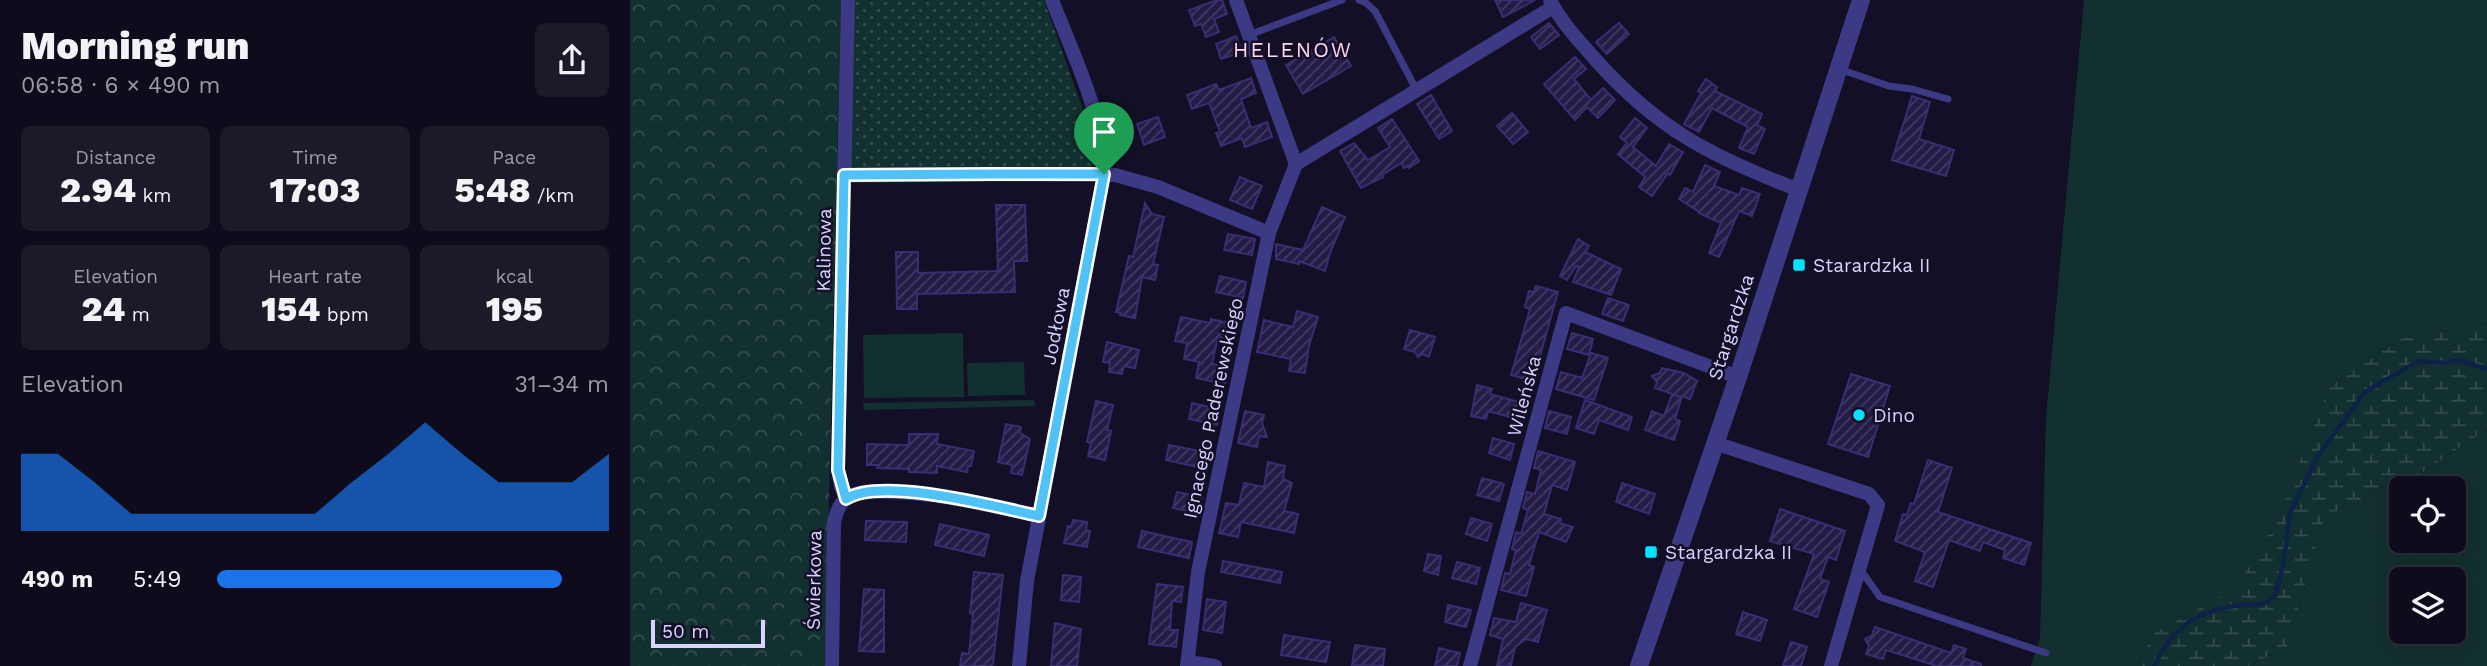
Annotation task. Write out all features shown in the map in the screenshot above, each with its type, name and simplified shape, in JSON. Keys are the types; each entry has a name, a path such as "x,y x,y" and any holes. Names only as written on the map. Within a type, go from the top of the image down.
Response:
{"street":[{"name":"Kalinowa","path":"846,499 838,470 848,0"},
{"name":"Jodłowa","path":"1019,666 1027,581 1104,174 1104,146 1096,113 1052,0"},
{"path":"1236,0 1296,164 1417,91 1551,3 1601,67 1629,96 1664,125 1701,148 1799,190"},
{"name":"Stargardzka","path":"1639,666 1738,377 1861,0"},
{"name":"Ignacego Paderewskiego","path":"1187,664 1198,572 1269,233 1296,164"},
{"path":"844,175 1104,174 1133,178 1269,233"},
{"name":"Wileńska","path":"1470,666 1566,313 1738,377"},
{"path":"1715,443 1869,494 1875,499 1878,505 1831,666"},
{"path":"846,499 856,493 870,491 945,495 1039,516"},
{"name":"Świerkowa","path":"832,666 834,523 838,509 846,499"},
{"path":"1187,664 1215,666"}],"lane":[{"path":"1249,35 1342,0"},
{"path":"1359,0 1375,11 1417,91"},
{"path":"1838,69 1889,86 1948,99"},
{"path":"1860,568 1880,597 2046,653"}],"green space":[{"path":"630,0 841,0 825,666 630,666"},
{"path":"841,0 1044,0 1094,140 1094,181 837,183"},
{"path":"2084,0 2487,0 2487,324 2402,338 2329,387 2278,518 2237,588 2153,634 2137,666 2031,666 2040,638 2046,418"},
{"path":"2487,324 2487,429 2420,474 2389,476 2389,488 2325,516 2287,647 2248,666 2137,666 2153,634 2237,587 2278,518 2329,387 2402,338"},
{"path":"963,333 964,397 864,398 863,335"},
{"path":"1024,362 1025,395 968,396 967,363"},
{"path":"1034,400 1035,406 864,410 863,403"},
{"path":"2487,429 2487,666 2248,666 2287,647 2325,516 2389,488 2389,553 2466,553 2466,476 2415,476"}],"building":[{"path":"1222,0 1227,14 1214,19 1219,32 1206,37 1201,24 1195,26 1189,10"},
{"path":"1495,0 1535,0 1503,17"},
{"path":"1549,23 1559,35 1540,49 1531,37"},
{"path":"1619,23 1629,34 1607,54 1596,42"},
{"path":"1236,36 1242,52 1221,59 1216,44"},
{"path":"1334,37 1351,66 1303,94 1286,65"},
{"path":"1575,57 1586,69 1574,79 1591,100 1603,88 1615,100 1598,118 1587,107 1575,120 1544,84"},
{"path":"1251,78 1256,93 1241,99 1251,128 1267,122 1272,137 1245,147 1242,138 1221,146 1216,133 1220,132 1209,103 1192,109 1187,95 1216,84 1219,90"},
{"path":"1706,79 1717,87 1715,91 1762,114 1757,125 1765,129 1754,154 1739,148 1748,127 1712,108 1699,132 1684,124"},
{"path":"1431,95 1452,131 1439,139 1417,104"},
{"path":"1912,96 1930,102 1919,139 1954,150 1946,176 1892,160"},
{"path":"1512,113 1528,132 1513,144 1497,126"},
{"path":"1158,117 1165,137 1144,145 1137,124"},
{"path":"1635,118 1647,128 1633,147 1656,166 1669,144 1683,152 1670,175 1668,173 1652,196 1639,187 1645,177 1618,154 1627,143 1620,137"},
{"path":"1392,119 1419,161 1409,168 1404,168 1401,163 1382,175 1383,177 1361,188 1340,151 1354,143 1368,160 1390,147 1378,128"},
{"path":"1705,165 1720,172 1714,186 1739,195 1742,188 1760,194 1752,216 1739,211 1719,257 1709,253 1721,223 1699,213 1679,199 1685,188 1693,192"},
{"path":"1240,177 1262,186 1252,209 1230,200"},
{"path":"1145,203 1152,214 1164,217 1153,264 1158,265 1155,280 1142,277 1135,318 1116,312 1129,256 1133,257"},
{"path":"996,205 1025,205 1027,261 1014,261 1015,292 917,294 917,309 897,309 896,252 918,252 918,273 998,271"},
{"path":"1322,207 1345,217 1325,271 1299,261 1299,264 1276,259 1276,244 1303,250"},
{"path":"1228,234 1255,239 1252,255 1224,250"},
{"path":"1578,239 1589,246 1585,252 1621,269 1611,295 1573,282 1579,267 1576,266 1567,280 1560,276"},
{"path":"1220,276 1246,282 1243,298 1216,292"},
{"path":"1536,286 1558,292 1533,381 1511,375 1530,309 1525,307 1529,291 1534,292"},
{"path":"1608,298 1629,305 1623,321 1602,314"},
{"path":"1297,311 1318,317 1309,346 1305,373 1289,371 1291,359 1257,352 1264,320 1293,327"},
{"path":"1181,317 1210,323 1211,319 1237,325 1234,340 1218,337 1212,364 1228,367 1225,384 1196,378 1199,362 1184,359 1187,343 1175,341"},
{"path":"1410,330 1435,337 1429,357 1422,354 1418,357 1415,352 1404,349"},
{"path":"1572,333 1593,339 1589,355 1567,349"},
{"path":"1107,342 1139,350 1135,368 1124,366 1122,374 1109,372 1110,363 1103,362"},
{"path":"1591,353 1608,358 1594,400 1556,389 1561,372 1582,378"},
{"path":"1662,368 1684,373 1697,381 1690,399 1682,396 1675,419 1680,421 1674,440 1645,430 1652,411 1664,416 1672,394 1681,397 1655,388 1657,382 1652,376 1660,373"},
{"name":"Dino","path":"1851,374 1890,386 1868,457 1828,444"},
{"path":"1477,385 1492,389 1490,394 1526,404 1521,420 1488,411 1486,419 1471,416"},
{"path":"1585,400 1632,417 1628,430 1599,420 1594,434 1576,428"},
{"path":"1096,401 1113,405 1107,430 1111,431 1105,460 1088,456 1091,443 1087,442"},
{"path":"1192,403 1219,409 1217,425 1189,419"},
{"path":"1245,411 1264,415 1262,423 1267,437 1259,436 1257,447 1238,443"},
{"path":"1549,411 1571,417 1567,434 1545,428"},
{"path":"1006,424 1021,427 1020,433 1030,439 1022,475 1011,473 1012,465 998,462"},
{"path":"909,434 938,434 937,444 974,451 971,466 968,466 967,472 937,466 937,473 909,472 909,469 867,465 867,444 909,445"},
{"path":"1493,438 1514,444 1510,460 1489,453"},
{"path":"1169,445 1210,453 1207,469 1166,460"},
{"path":"1538,451 1575,462 1567,490 1552,485 1544,514 1561,519 1560,523 1573,527 1566,542 1539,532 1529,565 1534,567 1526,596 1501,590 1505,573 1510,574 1516,550 1512,549 1516,532 1521,534 1528,510 1523,508 1527,492 1535,494 1541,470 1534,468"},
{"path":"1928,460 1952,468 1938,512 2031,543 2024,565 2003,558 2005,550 1983,542 1980,551 1949,540 1933,587 1915,581 1925,552 1895,541 1903,514 1907,515 1911,503 1914,504"},
{"path":"1268,462 1285,466 1283,479 1292,483 1284,511 1298,514 1294,533 1241,522 1238,537 1219,533 1226,503 1239,505 1244,483 1264,487"},
{"path":"1482,478 1504,484 1499,501 1477,495"},
{"path":"1622,483 1655,494 1649,514 1616,502"},
{"path":"1177,492 1202,497 1198,513 1173,508"},
{"path":"1780,509 1845,531 1836,560 1828,557 1820,579 1829,582 1817,617 1794,609 1814,554 1770,541"},
{"path":"1471,518 1492,524 1487,541 1466,534"},
{"path":"1073,520 1087,522 1086,530 1090,531 1087,547 1064,543 1068,526 1071,527"},
{"path":"866,521 907,522 906,542 865,540"},
{"path":"940,524 989,535 984,556 935,545"},
{"path":"1142,531 1192,542 1189,558 1138,547"},
{"path":"1428,554 1441,556 1438,575 1424,571"},
{"path":"1223,561 1282,572 1280,583 1221,572"},
{"path":"1457,562 1480,568 1476,584 1452,578"},
{"path":"974,572 1003,575 993,664 990,666 960,666 962,653 969,654"},
{"path":"1063,575 1081,577 1079,602 1061,600"},
{"path":"1157,584 1183,587 1181,602 1172,601 1170,630 1178,630 1176,647 1149,644"},
{"path":"864,589 884,590 884,652 859,651"},
{"path":"1207,599 1226,602 1222,633 1203,630"},
{"path":"1521,603 1547,610 1538,642 1526,639 1515,647 1511,666 1497,666 1503,639 1490,635 1494,618 1516,622"},
{"path":"1448,605 1471,610 1466,627 1445,622"},
{"path":"1743,612 1767,620 1760,641 1736,634"},
{"path":"1055,623 1081,629 1077,666 1051,666"},
{"path":"1875,627 1951,653 1954,645 1966,649 1963,658 1981,666 1937,666 1886,650 1883,659 1866,654 1869,646 1865,639 1872,635"},
{"path":"1284,635 1330,642 1326,662 1281,655"},
{"path":"1791,642 1807,647 1801,666 1783,666"},
{"path":"1355,645 1385,649 1383,666 1352,665"},
{"path":"1439,648 1460,653 1457,666 1435,666"}],"waterway":[{"path":"2154,666 2177,632 2195,618 2219,609 2260,604 2275,596 2283,566 2290,513 2318,456 2365,392 2419,361 2445,363 2458,360 2487,369"}],"place":[{"name":"Starardzka II","path":"1799,265"},
{"name":"Dino","path":"1859,415"},
{"name":"Stargardzka II","path":"1651,552"}],"district":[{"name":"HELENÓW","path":"1293,49"}],"route":[{"path":"1104,174 1039,516 945,495 870,491 856,493 846,499 838,470 844,175 1104,174"}]}
